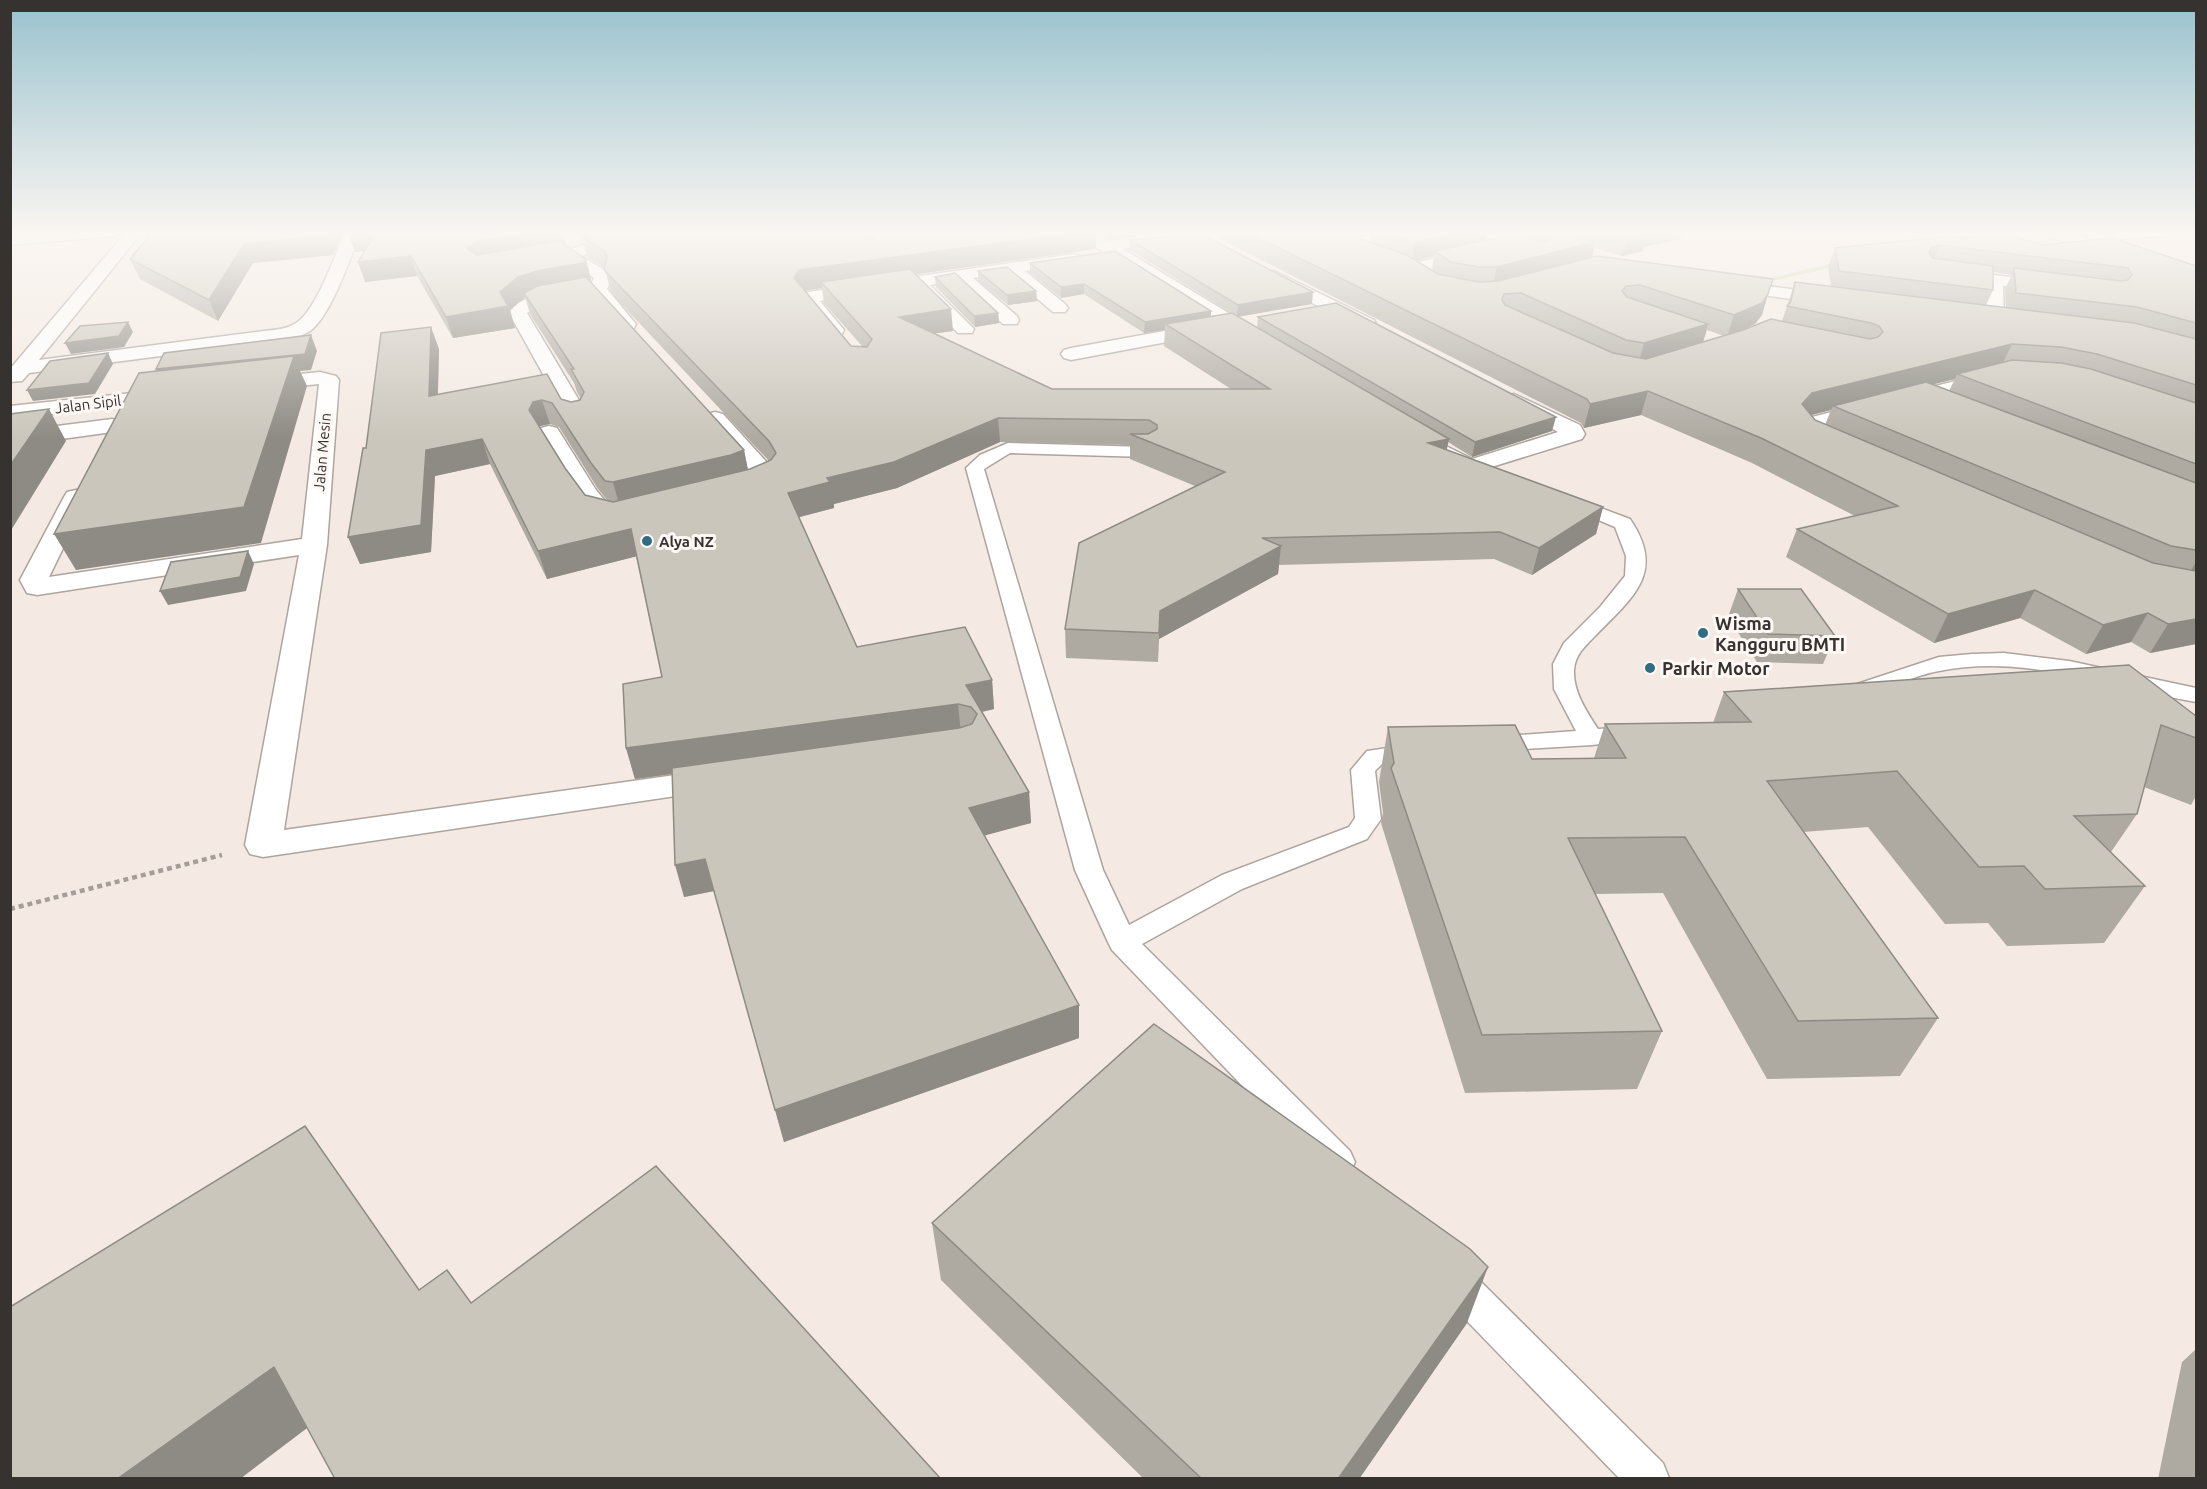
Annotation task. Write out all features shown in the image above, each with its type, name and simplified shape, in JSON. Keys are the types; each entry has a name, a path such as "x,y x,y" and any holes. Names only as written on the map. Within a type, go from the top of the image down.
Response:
{"street":[{"path":"10,383 78,300"},
{"path":"23,368 264,337 298,329 307,324 321,300"},
{"path":"540,300 522,307 518,313 578,417"},
{"path":"607,300 640,338"},
{"path":"811,300 850,347"},
{"path":"936,300 965,329"},
{"path":"988,300 1010,320"},
{"path":"1050,300 1059,308"},
{"path":"1194,300 1274,350"},
{"path":"1320,300 1386,334"},
{"path":"1768,300 1776,303 1846,302"},
{"path":"1972,317 2001,320 1998,300"},
{"path":"1301,313 1334,308"},
{"path":"1071,354 1267,319"},
{"path":"1848,452 1815,438 1806,428 1812,424 1916,396 2001,375 2019,375"},
{"name":"Jalan Mesin","path":"240,386 308,378 328,380 314,545"},
{"name":"Jalan Sipil","path":"10,413 195,392"},
{"path":"1428,442 1469,467 1574,434 1572,430 1500,393"},
{"path":"1916,396 1949,409"},
{"name":"Jalan Sipil","path":"10,439 106,436 126,400"},
{"path":"702,405 764,473 766,479 759,484 722,494"},
{"path":"549,433 586,493 603,515 620,518 643,512"},
{"path":"86,478 33,580 37,587 314,545 263,844 749,776"}],"lane":[{"path":"1147,452 1008,448 992,454 975,468 1089,870 1122,942 1356,1180"},
{"path":"1469,467 1492,476"},
{"path":"1554,496 1623,523 1630,536 1636,560 1635,576 1590,629 1569,649 1563,671 1571,703 1592,738"},
{"path":"1832,700 1938,664 1997,659 2054,665 2158,698 2196,695"},
{"path":"1468,746 1657,732"},
{"path":"1122,942 1232,882 1358,833 1368,819 1364,770 1376,756 1434,749"},
{"path":"1431,1257 1648,1479"}],"path":[{"path":"10,909 263,844"}],"building":[{"path":"437,300 505,300 508,306 446,317"},
{"path":"529,300 607,300 744,450 613,482 605,481 552,403 542,400 533,402 529,410 565,468 585,495 613,502 750,469 771,460 776,453 769,441 633,300 813,300 851,346 867,347 872,339 838,300 942,300 951,309 899,317 1052,389 1270,389 1165,324 1232,313 1449,439 1428,443 1603,507 1539,548 1500,532 1262,538 1281,546 1160,611 1159,633 1065,629 1079,543 1225,472 1130,434 1148,434 1157,429 1157,425 1149,420 998,418 894,462 827,478 830,482 788,493 857,647 965,627 992,680 966,685 1029,792 969,808 1079,1005 775,1110 705,859 675,865 672,768 959,728 972,724 977,714 971,707 958,704 626,748 623,684 662,677 631,529 538,551 482,439 426,450 421,525 348,537 363,448 366,448 381,333 431,327 429,396 547,374 561,399 571,402 580,400 584,392 571,369 574,369"},
{"path":"958,300 985,300 998,313 974,316"},
{"path":"1110,300 1194,300 1211,311 1145,322"},
{"path":"1231,300 1264,300 1238,305"},
{"path":"1386,300 1502,300 1505,305 1613,353 1646,359 1743,330 1771,319 1870,339 1878,337 1883,332 1879,326 1871,323 1787,306 1791,300 1948,300 2134,323 2196,339 2196,385 2097,354 2061,347 2012,344 1812,393 1802,404 1815,420 2153,563 2196,571 2196,619 2168,624 2148,613 2103,625 2035,590 1948,614 1797,529 1898,506 1761,438 1648,391 1590,404 1587,399"},
{"path":"1538,300 1637,300 1708,324 1644,343 1626,340"},
{"path":"1689,300 1764,300 1734,315"},
{"path":"2081,300 2196,300 2196,323 2137,307"},
{"path":"1336,303 1556,417 1475,442 1258,317"},
{"path":"128,322 119,336 65,343 80,326"},
{"path":"311,335 305,354 156,369 164,353"},
{"path":"108,353 89,383 27,390 50,361"},
{"path":"294,356 244,507 54,534 139,373"},
{"path":"2012,360 2061,363 2091,369 2196,403 2196,464 1957,374"},
{"path":"1926,382 2196,483 2196,550 2171,546 1833,406"},
{"path":"49,409 10,466 10,414"},
{"path":"248,551 240,577 160,591 171,562"},
{"path":"1738,589 1801,589 1835,636 1768,634"},
{"path":"2129,665 2196,716 2196,738 2161,725 2137,814 2074,816 2145,886 2045,889 2024,866 1979,867 1897,771 1767,781 1938,1018 1798,1021 1685,837 1568,838 1662,1031 1482,1035 1391,768 1394,763 1388,727 1515,725 1532,759 1626,758 1605,724 1751,722 1724,692"},
{"path":"1154,1024 1470,1249 1488,1267 1338,1479 1202,1479 932,1223"},
{"path":"305,1126 419,1290 447,1270 471,1303 656,1166 941,1479 335,1479 274,1367 117,1479 10,1479 10,1307"}],"place":[{"name":"Alya NZ","path":"647,541"},
{"name":"Wisma Kangguru BMTI","path":"1703,633"},
{"name":"Parkir Motor","path":"1650,668"}]}
